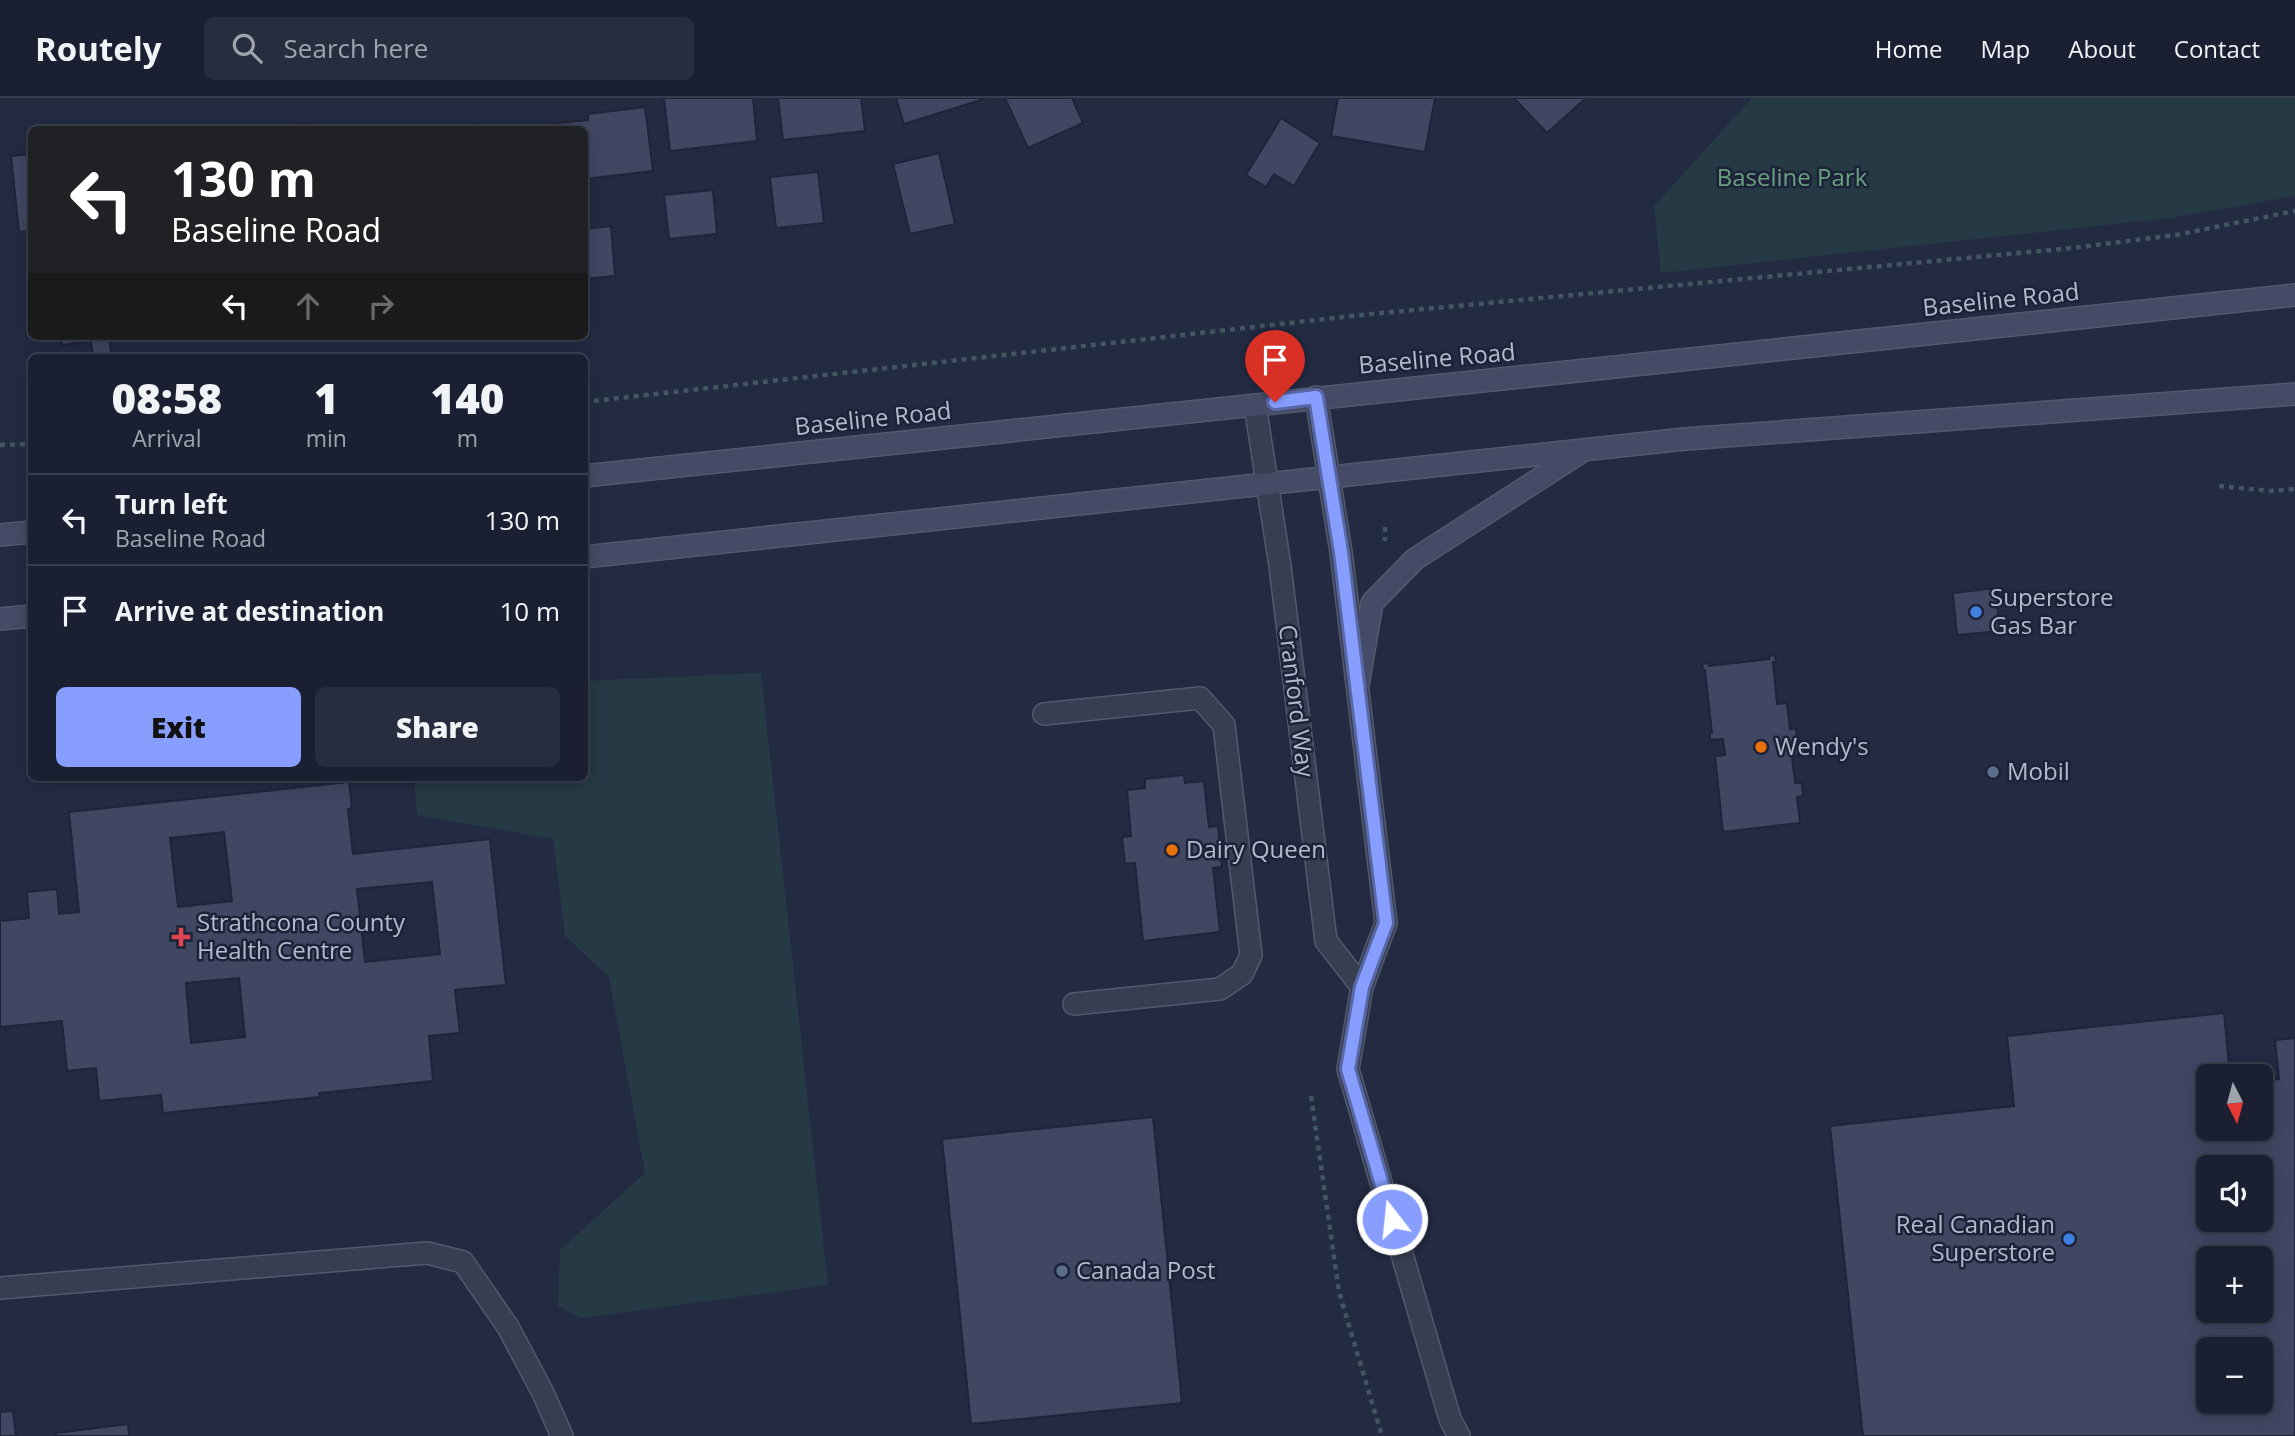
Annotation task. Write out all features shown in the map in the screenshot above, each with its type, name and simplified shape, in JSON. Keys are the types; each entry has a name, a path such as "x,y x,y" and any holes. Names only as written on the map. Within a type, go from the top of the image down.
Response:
{"main road":[{"name":"Baseline Road","path":"588,476 2295,295"},
{"path":"588,557 1685,439 2295,394"},
{"path":"1358,685 1372,603 1415,559 1583,451"},
{"path":"0,535 28,532"},
{"path":"0,619 28,616"}],"street":[{"path":"1316,397 1341,552 1386,923 1362,987 1348,1069 1450,1419 1459,1436"},
{"name":"Cranford Way","path":"1255,405 1280,566 1326,941 1362,987"},
{"path":"1044,714 1200,698 1224,725 1251,955 1242,974 1220,989 1074,1004"},
{"path":"0,1288 427,1253 463,1262 508,1327 562,1436"}],"path":[{"path":"588,402 1361,315 2072,248 2176,235 2295,211"},
{"path":"0,445 28,444"},
{"path":"2219,486 2271,491 2295,489"},
{"path":"1374,544 1385,541 1385,527"},
{"path":"1311,1097 1339,1292 1382,1436"}],"green space":[{"name":"Baseline Park","path":"1752,98 2295,98 2295,196 2171,218 1661,273 1654,206"},
{"path":"761,673 828,1285 581,1318 558,1306 560,1250 645,1173 609,977 565,936 553,839 417,815 414,781 588,781 588,681"}],"building":[{"path":"664,98 753,98 757,141 670,151"},
{"path":"778,98 861,98 865,131 783,140"},
{"path":"896,98 984,98 984,99 904,124"},
{"path":"1005,98 1072,98 1083,123 1028,148"},
{"path":"1338,98 1435,98 1425,152 1331,136"},
{"path":"1514,98 1586,98 1547,133"},
{"path":"645,107 653,171 588,179 588,126 558,126 558,123 588,120 588,114"},
{"path":"1281,118 1320,143 1294,186 1274,174 1266,187 1246,175"},
{"path":"308,123 308,126 285,126"},
{"path":"939,153 955,224 910,234 893,164"},
{"path":"28,154 28,231 19,232 11,156"},
{"path":"818,172 824,223 776,228 770,177"},
{"path":"713,190 717,234 669,239 664,195"},
{"path":"611,226 615,276 588,279 588,229"},
{"path":"61,340 109,340 111,353 93,354 91,341 62,345"},
{"name":"Superstore Gas Bar","path":"1995,588 2000,631 1957,635 1953,593"},
{"name":"Wendy's","path":"1775,655 1776,662 1773,662 1777,704 1787,703 1790,729 1796,728 1799,755 1792,756 1795,783 1802,783 1803,796 1797,797 1800,823 1723,832 1715,756 1725,755 1723,739 1710,740 1712,733 1705,670 1702,664 1708,663 1709,666 1769,659 1769,656"},
{"name":"Dairy Queen","path":"1184,775 1185,783 1204,781 1209,827 1218,826 1222,867 1213,868 1220,932 1143,941 1135,863 1125,864 1122,837 1131,836 1127,790 1145,788 1145,779"},
{"name":"Strathcona County Health Centre","path":"349,782 352,808 348,809 353,854 490,839 506,985 455,990 460,1033 429,1036 433,1081 319,1093 320,1097 163,1113 161,1095 99,1101 96,1068 67,1071 62,1021 0,1027 0,921 29,918 27,892 57,889 59,914 79,912 69,812","holes":["224,832 232,901 178,907 170,838","432,882 440,954 365,962 357,889","239,978 245,1037 191,1043 186,983"]},
{"name":"Real Canadian Superstore","path":"2224,1013 2229,1064 2196,1064 2196,1141 2273,1141 2273,1080 2279,1079 2275,1040 2295,1038 2295,1436 1863,1436 1830,1126 2014,1106 2007,1036"},
{"name":"Canada Post","path":"1153,1117 1182,1403 971,1424 942,1139"},
{"path":"13,1411 16,1436 0,1436 0,1412"},
{"path":"128,1424 129,1436 56,1436 56,1433"}],"place":[{"name":"Superstore Gas Bar","path":"1976,612"},
{"name":"Wendy's","path":"1761,747"},
{"name":"Mobil","path":"1993,772"},
{"name":"Dairy Queen","path":"1172,850"},
{"name":"Strathcona County Health Centre","path":"181,937"},
{"name":"Real Canadian Superstore","path":"2069,1239"},
{"name":"Canada Post","path":"1062,1271"}],"route":[{"path":"1275,402 1316,397 1341,552 1386,923 1362,987 1348,1069 1392,1219"}]}
